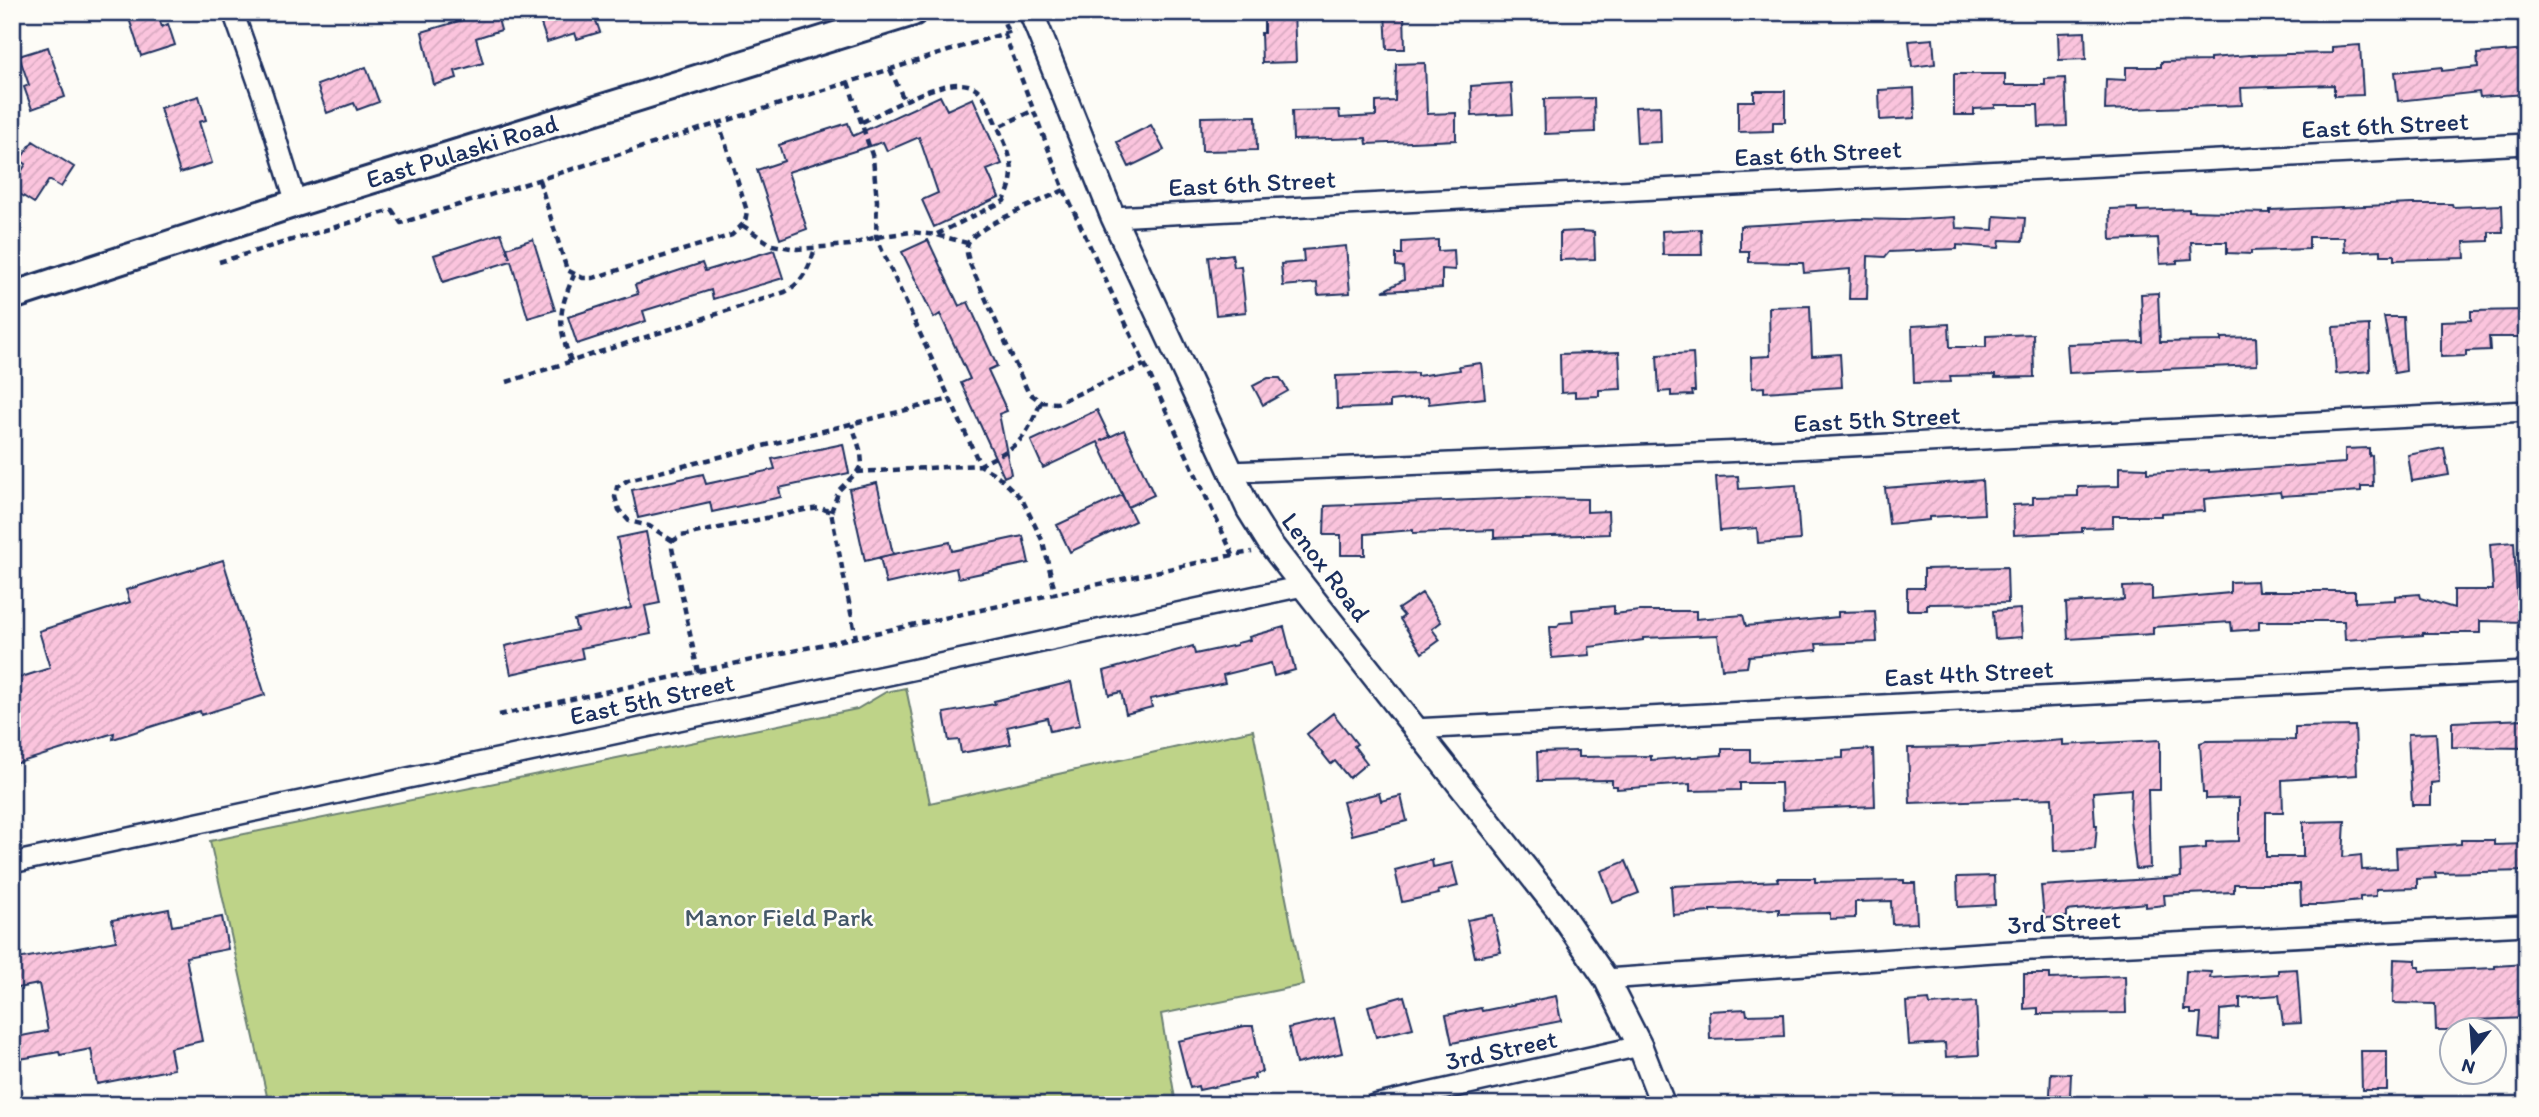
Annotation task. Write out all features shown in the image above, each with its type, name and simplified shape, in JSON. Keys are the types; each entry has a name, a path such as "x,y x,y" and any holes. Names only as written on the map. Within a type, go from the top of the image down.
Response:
{"main road":[{"name":"East Pulaski Road","path":"12,296 296,203 913,12"}],"street":[{"path":"233,12 263,96 296,203"},
{"name":"Lenox Road","path":"1031,12 1113,217 1249,510 1269,542 1303,586 1557,908 1606,979 1640,1046 1663,1105"},
{"name":"East 6th Street","path":"1113,217 2527,144"},
{"name":"East 5th Street","path":"1230,472 1779,450 2527,411"},
{"name":"East 5th Street","path":"12,863 1303,586"},
{"name":"East 4th Street","path":"1414,729 2527,672"},
{"name":"3rd Street","path":"1606,979 1994,952 2527,925"},
{"name":"3rd Street","path":"1374,1105 1640,1046"}],"path":[{"path":"219,262 392,210 401,223 1008,32 1000,12"},
{"path":"1004,33 1064,190 1233,555"},
{"path":"890,69 905,102"},
{"path":"848,82 876,176 876,237 979,465 998,476 1022,499 1043,542 1056,596"},
{"path":"862,122 951,83 973,87 981,93 1010,156 1012,179 1004,201 937,234"},
{"path":"998,127 1032,111"},
{"path":"538,180 562,257 567,270 574,275 593,278 732,235 742,225 747,211 719,123"},
{"path":"1064,190 979,230 967,243 966,252 970,264 991,311 1028,391 1033,398 1041,402 1057,403 1144,365"},
{"path":"742,225 772,245 797,249 850,245 876,237 911,232 937,234 967,243"},
{"path":"507,382 785,292 797,286 811,262 815,248"},
{"path":"571,361 561,334 561,316 564,298 574,275"},
{"path":"673,541 649,526 629,522 619,510 615,497 617,487 628,480 950,399"},
{"path":"857,472 979,465 1005,453 1023,439 1041,402"},
{"path":"852,424 862,464 839,490 831,512 856,638"},
{"path":"698,672 672,548 673,541 681,536 804,510 821,508 831,512"},
{"path":"499,715 1056,596 1233,555 1249,554"}],"green space":[{"name":"Manor Field Park","path":"906,688 930,803 1253,730 1303,985 1161,1014 1176,1105 269,1105 210,841 857,709 886,692"}],"building":[{"path":"127,12 157,12 162,27 168,24 175,45 141,56"},
{"path":"482,12 496,12 501,30 476,38 483,63 455,71 457,78 434,85 422,32"},
{"path":"537,12 593,12 600,32 577,39 575,33 547,42"},
{"path":"1264,12 1294,12 1296,62 1262,63 1261,33 1264,33"},
{"path":"1385,12 1404,12 1405,49 1387,49"},
{"path":"2085,32 2086,59 2059,60 2058,33"},
{"path":"1933,39 1935,64 1912,67 1909,41"},
{"path":"2360,45 2363,95 2334,96 2334,85 2241,88 2242,105 2105,110 2106,79 2126,80 2126,67 2161,67 2161,62 2210,61 2210,58 2250,55 2332,53 2332,47"},
{"path":"48,47 65,97 32,109 24,87 29,85 19,56"},
{"path":"2527,50 2527,94 2480,97 2479,92 2398,101 2395,72 2442,67 2442,71 2478,67 2477,54"},
{"path":"1425,63 1427,114 1456,113 1456,140 1367,144 1366,138 1293,140 1292,111 1339,110 1340,118 1376,116 1376,102 1395,101 1396,64"},
{"path":"366,67 379,102 357,110 354,103 327,113 317,85"},
{"path":"1954,74 2005,74 2005,85 2045,85 2045,79 2065,78 2067,126 2039,127 2038,105 1995,105 1995,108 1974,109 1974,115 1954,115"},
{"path":"1511,83 1513,114 1472,116 1471,86"},
{"path":"1914,88 1915,118 1880,120 1879,90"},
{"path":"1754,91 1785,91 1785,122 1773,122 1773,131 1738,132 1738,101 1754,101"},
{"path":"199,96 206,120 199,122 212,163 180,173 160,108"},
{"path":"940,96 947,110 973,98 1002,164 987,170 999,197 934,227 922,200 938,193 919,137 887,151 883,142 788,172 807,229 780,239 757,170 784,161 779,145 848,123 853,136"},
{"path":"1594,98 1595,132 1545,134 1544,99"},
{"path":"1660,106 1661,142 1637,143 1635,107"},
{"path":"1256,116 1257,150 1202,151 1201,117"},
{"path":"1151,125 1164,150 1129,167 1117,142"},
{"path":"33,141 74,167 61,187 49,180 34,203 12,189 26,164 20,160"},
{"path":"2452,204 2453,207 2502,205 2503,232 2489,232 2489,241 2464,242 2465,258 2394,260 2394,255 2381,255 2381,250 2345,252 2344,237 2309,237 2309,249 2251,251 2251,254 2227,253 2227,242 2191,242 2192,259 2160,264 2158,238 2111,240 2110,209 2270,213 2270,210"},
{"path":"1994,216 2025,218 2023,241 2000,240 1999,248 1957,245 1957,249 1889,252 1885,257 1868,256 1867,299 1849,299 1850,269 1804,273 1803,263 1749,262 1749,251 1740,251 1740,226 1857,219 1955,217 1956,228 1993,230"},
{"path":"1701,229 1702,255 1663,255 1662,231"},
{"path":"1560,232 1594,232 1595,259 1560,260"},
{"path":"501,233 510,258 507,248 533,239 555,310 528,318 511,261 443,282 434,255"},
{"path":"928,240 959,306 968,302 997,366 988,370 1007,411 999,414 1011,474 1004,477 961,383 970,379 940,314 934,318 902,252"},
{"path":"1438,240 1438,251 1454,250 1455,270 1442,269 1442,288 1383,291 1404,280 1403,267 1396,266 1396,254 1402,254 1402,242"},
{"path":"1346,246 1350,293 1318,295 1317,283 1283,286 1281,264 1304,262 1303,250"},
{"path":"774,250 783,278 713,299 711,290 643,311 646,321 577,344 568,317 638,294 635,285 702,263 705,271"},
{"path":"1232,254 1234,267 1241,266 1246,312 1216,315 1209,257"},
{"path":"2158,293 2160,342 2221,341 2221,338 2256,337 2257,365 2069,373 2067,344 2143,342 2141,294"},
{"path":"1810,306 1812,356 1840,354 1842,387 1764,392 1764,387 1752,388 1751,357 1770,356 1769,307"},
{"path":"2527,310 2527,331 2522,331 2522,337 2489,337 2490,350 2466,351 2466,356 2441,357 2441,321 2471,320 2471,311"},
{"path":"2384,317 2403,317 2406,371 2394,373"},
{"path":"1949,324 1950,347 1986,347 1986,336 2033,334 2034,377 1950,376 1951,382 1914,383 1912,326"},
{"path":"2369,325 2370,371 2336,374 2333,327"},
{"path":"1619,352 1621,389 1599,390 1599,396 1575,397 1575,392 1561,393 1560,354"},
{"path":"1693,353 1693,395 1671,396 1671,391 1659,392 1657,355"},
{"path":"1481,363 1485,398 1429,404 1428,397 1390,401 1390,407 1337,409 1336,376 1417,373 1417,376 1460,370 1459,366"},
{"path":"1268,378 1280,378 1288,391 1263,405 1253,386"},
{"path":"1097,410 1110,437 1124,430 1154,495 1128,507 1098,442 1043,468 1031,441"},
{"path":"843,444 849,473 779,488 781,497 712,512 710,502 638,518 632,490 703,474 706,484 775,469 772,459"},
{"path":"2369,448 2369,456 2372,455 2373,486 2361,486 2361,491 2281,496 2280,492 2204,499 2205,511 2161,513 2161,516 2113,516 2113,527 2082,528 2082,532 2014,535 2013,505 2033,504 2033,497 2078,496 2078,487 2119,486 2119,467 2147,468 2147,473 2209,472 2345,463 2345,449"},
{"path":"2444,448 2449,475 2412,481 2408,455"},
{"path":"1738,476 1739,489 1796,485 1800,540 1758,543 1757,528 1720,531 1716,477"},
{"path":"1982,480 1984,514 1929,517 1929,520 1889,524 1885,488"},
{"path":"877,483 893,554 865,561 849,489"},
{"path":"1122,495 1135,521 1070,552 1057,525"},
{"path":"1523,498 1587,499 1587,512 1608,511 1609,534 1494,538 1494,530 1413,533 1413,530 1365,534 1365,555 1341,555 1341,535 1324,535 1325,506"},
{"path":"646,532 660,603 645,606 651,634 581,648 583,658 511,674 505,646 577,630 574,620 631,608 617,538"},
{"path":"1023,536 1029,563 958,578 956,568 886,584 880,557 950,542 952,551"},
{"path":"2514,542 2517,595 2527,595 2527,622 2480,621 2480,633 2423,633 2345,640 2344,621 2259,621 2259,629 2232,631 2231,622 2153,627 2153,634 2068,639 2066,603 2124,600 2123,587 2152,586 2152,600 2230,593 2230,582 2257,581 2258,591 2355,591 2355,602 2395,600 2395,596 2419,594 2420,598 2454,608 2454,590 2493,590 2490,544"},
{"path":"223,560 265,695 201,715 200,711 113,739 114,733 12,765 12,680 50,668 39,631 130,602 126,590"},
{"path":"2007,567 2008,603 1927,604 1927,610 1907,610 1907,588 1924,588 1924,569"},
{"path":"1422,593 1441,622 1432,629 1440,640 1422,653 1400,619 1404,616 1398,609"},
{"path":"1614,606 1614,614 1696,611 1696,619 1743,615 1746,626 1838,617 1838,612 1875,611 1877,642 1816,644 1817,650 1749,656 1747,667 1722,669 1718,635 1643,638 1589,647 1590,655 1552,658 1550,627 1573,622 1572,610"},
{"path":"2020,609 2022,637 1995,639 1993,611"},
{"path":"1284,627 1295,670 1274,676 1271,663 1223,675 1225,683 1150,699 1152,707 1126,714 1121,692 1109,695 1104,671 1193,646 1195,654 1237,645 1250,640 1249,637"},
{"path":"1071,682 1080,725 1050,731 1047,718 1007,727 1011,744 961,753 959,740 949,741 944,713 995,704 994,701"},
{"path":"1333,713 1357,744 1354,746 1367,763 1349,778 1335,761 1331,764 1307,734"},
{"path":"2527,719 2527,748 2452,747 2452,722"},
{"path":"2355,726 2357,775 2282,780 2283,812 2266,812 2266,857 2303,857 2303,822 2345,821 2343,857 2361,855 2362,870 2397,868 2396,848 2461,844 2461,840 2494,840 2494,845 2527,844 2527,871 2435,873 2436,878 2417,879 2417,888 2376,889 2376,896 2360,897 2360,901 2322,905 2301,905 2300,884 2234,884 2234,892 2164,895 2165,905 2146,907 2146,903 2067,911 2067,917 2044,918 2041,886 2181,877 2180,850 2206,848 2206,842 2239,841 2239,798 2206,799 2206,793 2203,793 2200,743 2295,740 2295,727"},
{"path":"2436,733 2439,782 2431,783 2431,805 2412,805 2408,734"},
{"path":"2063,740 2063,745 2160,740 2160,790 2148,790 2150,868 2136,869 2130,819 2131,789 2093,792 2097,825 2095,849 2054,851 2052,798 1910,803 1908,748 1970,747"},
{"path":"1722,749 1750,749 1750,762 1843,758 1843,751 1873,749 1875,806 1782,810 1781,783 1740,783 1740,790 1690,791 1690,784 1617,789 1617,786 1612,786 1612,780 1538,781 1537,752 1578,751 1578,757 1651,756 1651,760 1722,755"},
{"path":"1379,793 1381,801 1401,796 1407,821 1352,835 1343,802"},
{"path":"1432,860 1433,867 1452,863 1458,886 1438,891 1439,894 1402,902 1395,870"},
{"path":"1626,861 1639,893 1613,903 1601,871"},
{"path":"1994,876 1995,905 1958,907 1957,877"},
{"path":"1777,878 1815,878 1815,882 1904,880 1904,883 1915,883 1917,923 1892,924 1891,901 1855,902 1855,918 1830,919 1830,913 1779,914 1779,909 1710,910 1673,915 1671,886 1778,881"},
{"path":"169,909 172,926 222,917 228,949 186,957 202,1041 170,1048 174,1069 97,1084 91,1049 20,1059 16,1037 48,1031 39,984 12,989 12,960 116,941 112,920"},
{"path":"1493,915 1501,952 1475,957 1467,920"},
{"path":"2394,959 2416,960 2416,967 2420,967 2420,971 2527,964 2527,1018 2438,1016 2436,1030 2435,1004 2393,1003"},
{"path":"2297,969 2301,1023 2283,1024 2279,995 2240,998 2240,1008 2220,1010 2219,1040 2199,1038 2201,1014 2191,1014 2191,1010 2184,1010 2186,971 2211,972 2210,978 2278,974 2278,970"},
{"path":"2024,974 2050,974 2050,979 2125,976 2126,1013 2038,1014 2038,1008 2024,1009"},
{"path":"1404,996 1413,1028 1376,1037 1368,1006"},
{"path":"1556,996 1561,1021 1452,1043 1446,1015 1481,1008 1482,1011"},
{"path":"1929,1000 1930,1005 1976,1002 1979,1055 1946,1057 1945,1043 1909,1045 1906,1002"},
{"path":"1746,1009 1747,1015 1783,1014 1784,1036 1710,1039 1709,1011"},
{"path":"1334,1018 1342,1053 1296,1064 1288,1028"},
{"path":"1253,1026 1262,1072 1254,1074 1255,1078 1199,1090 1198,1086 1190,1088 1178,1041"},
{"path":"2361,1051 2387,1051 2387,1090 2362,1090"},
{"path":"2051,1073 2071,1074 2070,1096 2050,1095"}]}
